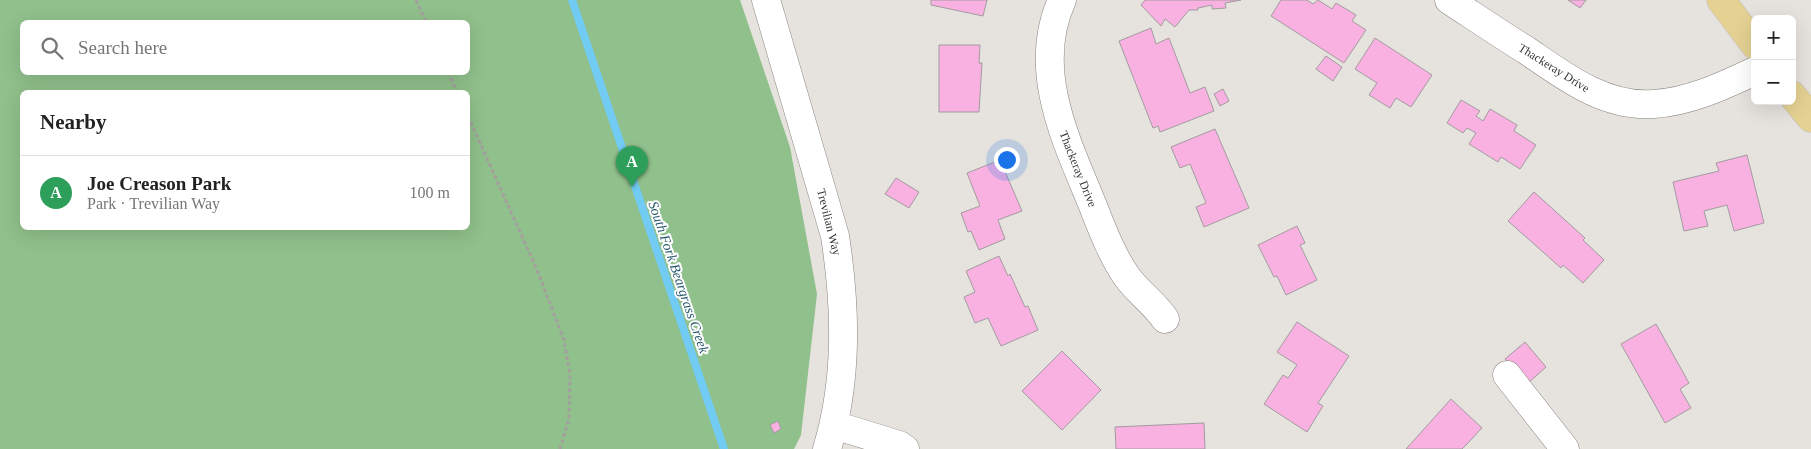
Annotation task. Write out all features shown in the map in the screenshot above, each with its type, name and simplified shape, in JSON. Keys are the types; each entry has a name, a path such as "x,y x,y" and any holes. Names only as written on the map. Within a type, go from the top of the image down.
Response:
{"main road":[{"path":"1721,0 1751,40"},
{"path":"1796,100 1811,118"}],"street":[{"name":"Trevilian Way","path":"766,0 835,236 841,276 844,327 842,377 830,437"},
{"name":"Thackeray Drive","path":"1062,0 1053,30 1050,56 1054,98 1062,131 1110,247 1126,276 1165,319"},
{"name":"Thackeray Drive","path":"1449,0 1590,91 1617,101 1652,104 1668,103 1712,90 1751,73"},
{"path":"1507,375 1565,449"},
{"path":"830,437 898,445 905,449"}],"path":[{"path":"416,0 425,20"},
{"path":"449,75 456,90"},
{"path":"470,121 536,270 564,340 570,375 569,418 560,449"}],"green space":[{"path":"0,0 740,0 790,147 817,294 801,435 794,449 0,449"}],"building":[{"path":"931,0 987,0 983,16 931,5"},
{"path":"1145,0 1241,0 1225,3 1226,8 1212,9 1212,5 1198,8 1198,10 1189,10 1175,27 1165,19 1161,26 1141,5"},
{"path":"1281,0 1307,0 1313,4 1318,0 1332,9 1336,3 1356,15 1352,21 1366,30 1344,63 1271,16"},
{"path":"1568,0 1586,0 1580,8"},
{"path":"1151,28 1156,44 1169,38 1190,93 1205,87 1214,111 1160,132 1158,126 1153,128 1119,41"},
{"path":"1375,38 1432,75 1411,107 1396,98 1390,108 1369,95 1377,83 1355,69"},
{"path":"939,45 980,45 979,63 982,63 979,112 939,112"},
{"path":"1326,56 1342,67 1333,81 1316,69"},
{"path":"1223,89 1229,101 1220,106 1214,94"},
{"path":"1461,100 1480,111 1476,116 1483,121 1490,109 1517,125 1514,131 1536,145 1520,169 1501,157 1498,162 1469,144 1476,133 1467,128 1463,133 1447,123"},
{"path":"1215,129 1249,208 1204,227 1196,207 1206,203 1190,164 1180,168 1171,147"},
{"path":"1747,155 1764,223 1734,231 1727,205 1704,211 1708,226 1684,231 1673,182 1719,171 1716,163"},
{"path":"1000,160 1022,211 998,220 1005,239 979,250 971,231 968,232 961,213 980,206 967,173"},
{"path":"896,178 919,192 909,208 885,194"},
{"path":"1534,192 1585,238 1583,240 1604,260 1583,283 1563,265 1561,268 1508,221"},
{"path":"1297,226 1305,243 1300,245 1317,280 1286,295 1277,276 1274,277 1258,245"},
{"path":"999,256 1008,276 1010,274 1025,307 1028,306 1038,330 1001,346 988,318 975,323 964,297 975,292 966,271"},
{"path":"1297,322 1349,356 1318,403 1323,406 1307,432 1264,404 1283,375 1288,378 1297,365 1277,352"},
{"path":"1656,324 1689,383 1680,389 1691,408 1665,423 1621,344"},
{"path":"1525,342 1546,367 1526,385 1505,359"},
{"path":"1062,351 1101,390 1062,430 1022,391"},
{"path":"1451,399 1482,428 1462,449 1406,449"},
{"path":"778,421 781,429 774,433 770,425"},
{"path":"1204,423 1205,449 1116,449 1115,427"}],"waterway":[{"name":"South Fork Beargrass Creek","path":"572,0 724,449"}],"place":[{"name":"Joe Creason Park","path":"632,187"}]}
